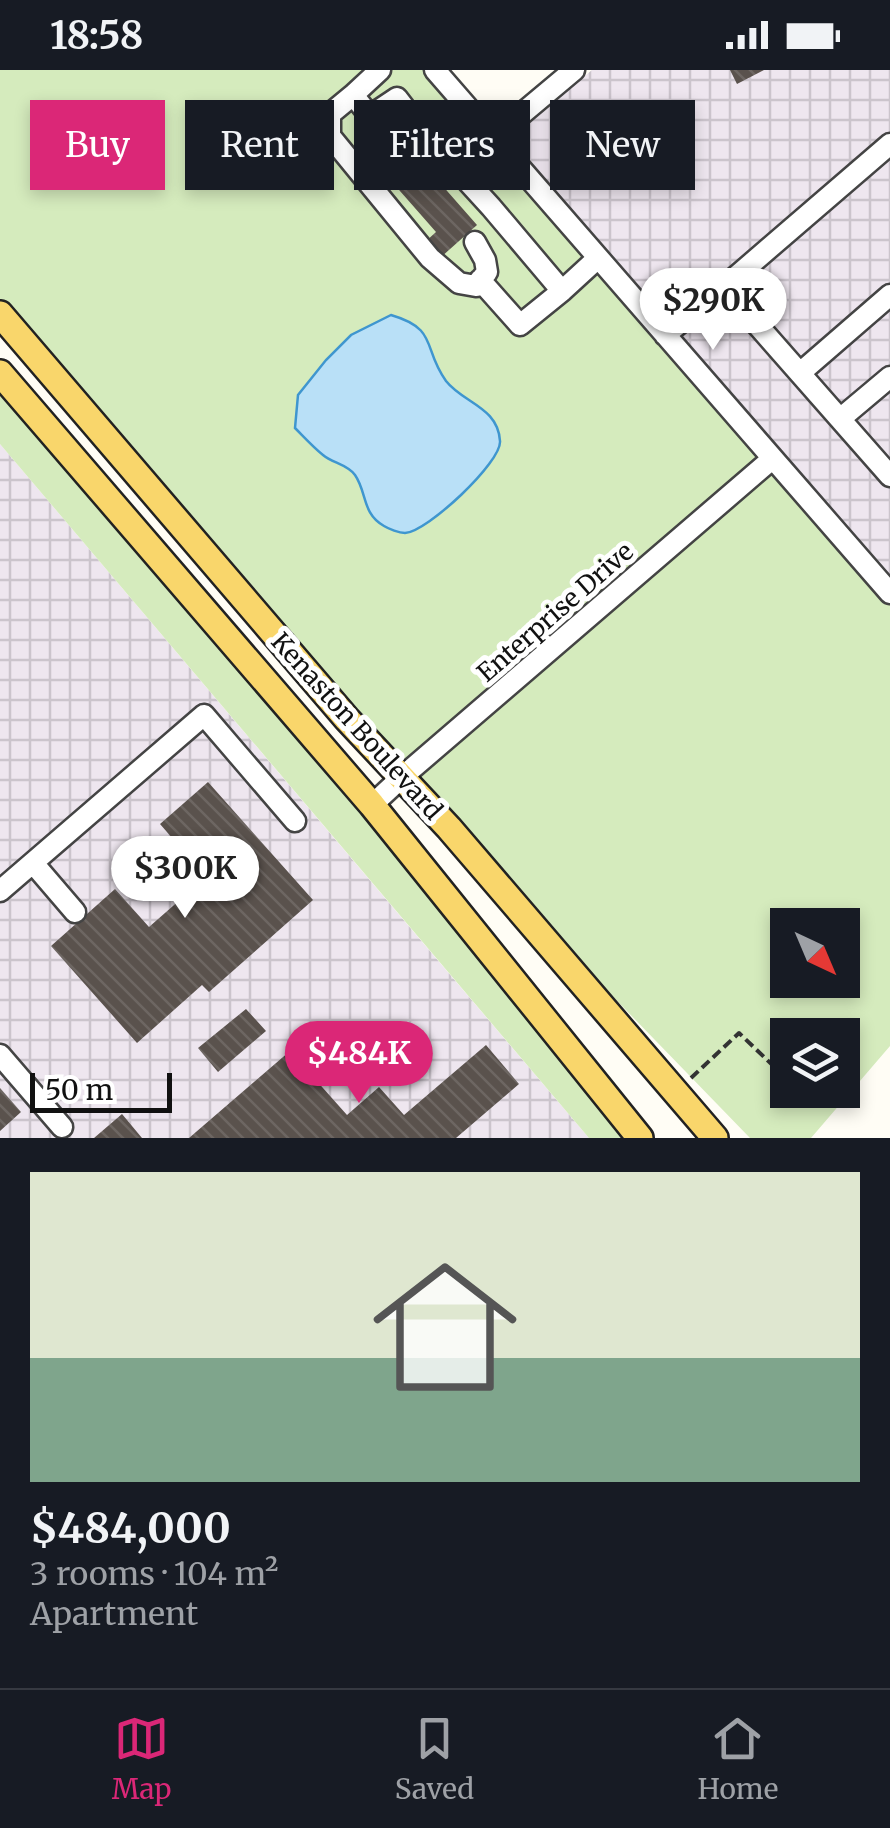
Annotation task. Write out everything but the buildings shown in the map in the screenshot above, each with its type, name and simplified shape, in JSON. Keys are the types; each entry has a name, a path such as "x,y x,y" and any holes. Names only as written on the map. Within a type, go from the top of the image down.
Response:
{"main road":[{"name":"Kenaston Boulevard","path":"0,314 347,719 449,828 715,1138"},
{"name":"Kenaston Boulevard","path":"0,373 372,805 640,1138"}],"street":[{"path":"380,70 330,114 330,136 430,258 459,282 476,286 487,272 475,242"},
{"path":"435,70 461,100"},
{"path":"528,100 549,78 574,70"},
{"path":"353,95 370,116 397,98 562,291"},
{"path":"665,336 890,144"},
{"path":"530,180 890,592"},
{"path":"480,280 520,326 598,258"},
{"path":"724,287 890,475"},
{"path":"800,373 890,296"},
{"path":"840,419 890,377"},
{"name":"Enterprise Drive","path":"372,805 772,459"},
{"path":"0,892 204,716 294,821"},
{"path":"34,863 75,912"},
{"path":"0,1055 62,1127"}],"path":[{"path":"676,1092 739,1032 770,1062"}],"shaded area":[{"path":"592,70 890,70 890,580 530,179 530,121 550,105 550,190 695,190 695,100 556,100"},
{"path":"0,444 435,957 589,1138 0,1138"}],"green space":[{"path":"0,70 435,70 461,100 354,100 354,190 530,190 530,179 890,592 890,1046 860,1081 860,1018 770,1018 770,1108 837,1108 811,1138 750,1138 401,778 0,314"},
{"path":"0,380 640,1138 589,1138 0,444"}],"water":[{"path":"391,315 423,333 446,381 487,413 500,441 489,464 462,495 429,521 405,533 377,521 355,475 323,455 295,428 298,395 326,360 351,335"}]}
